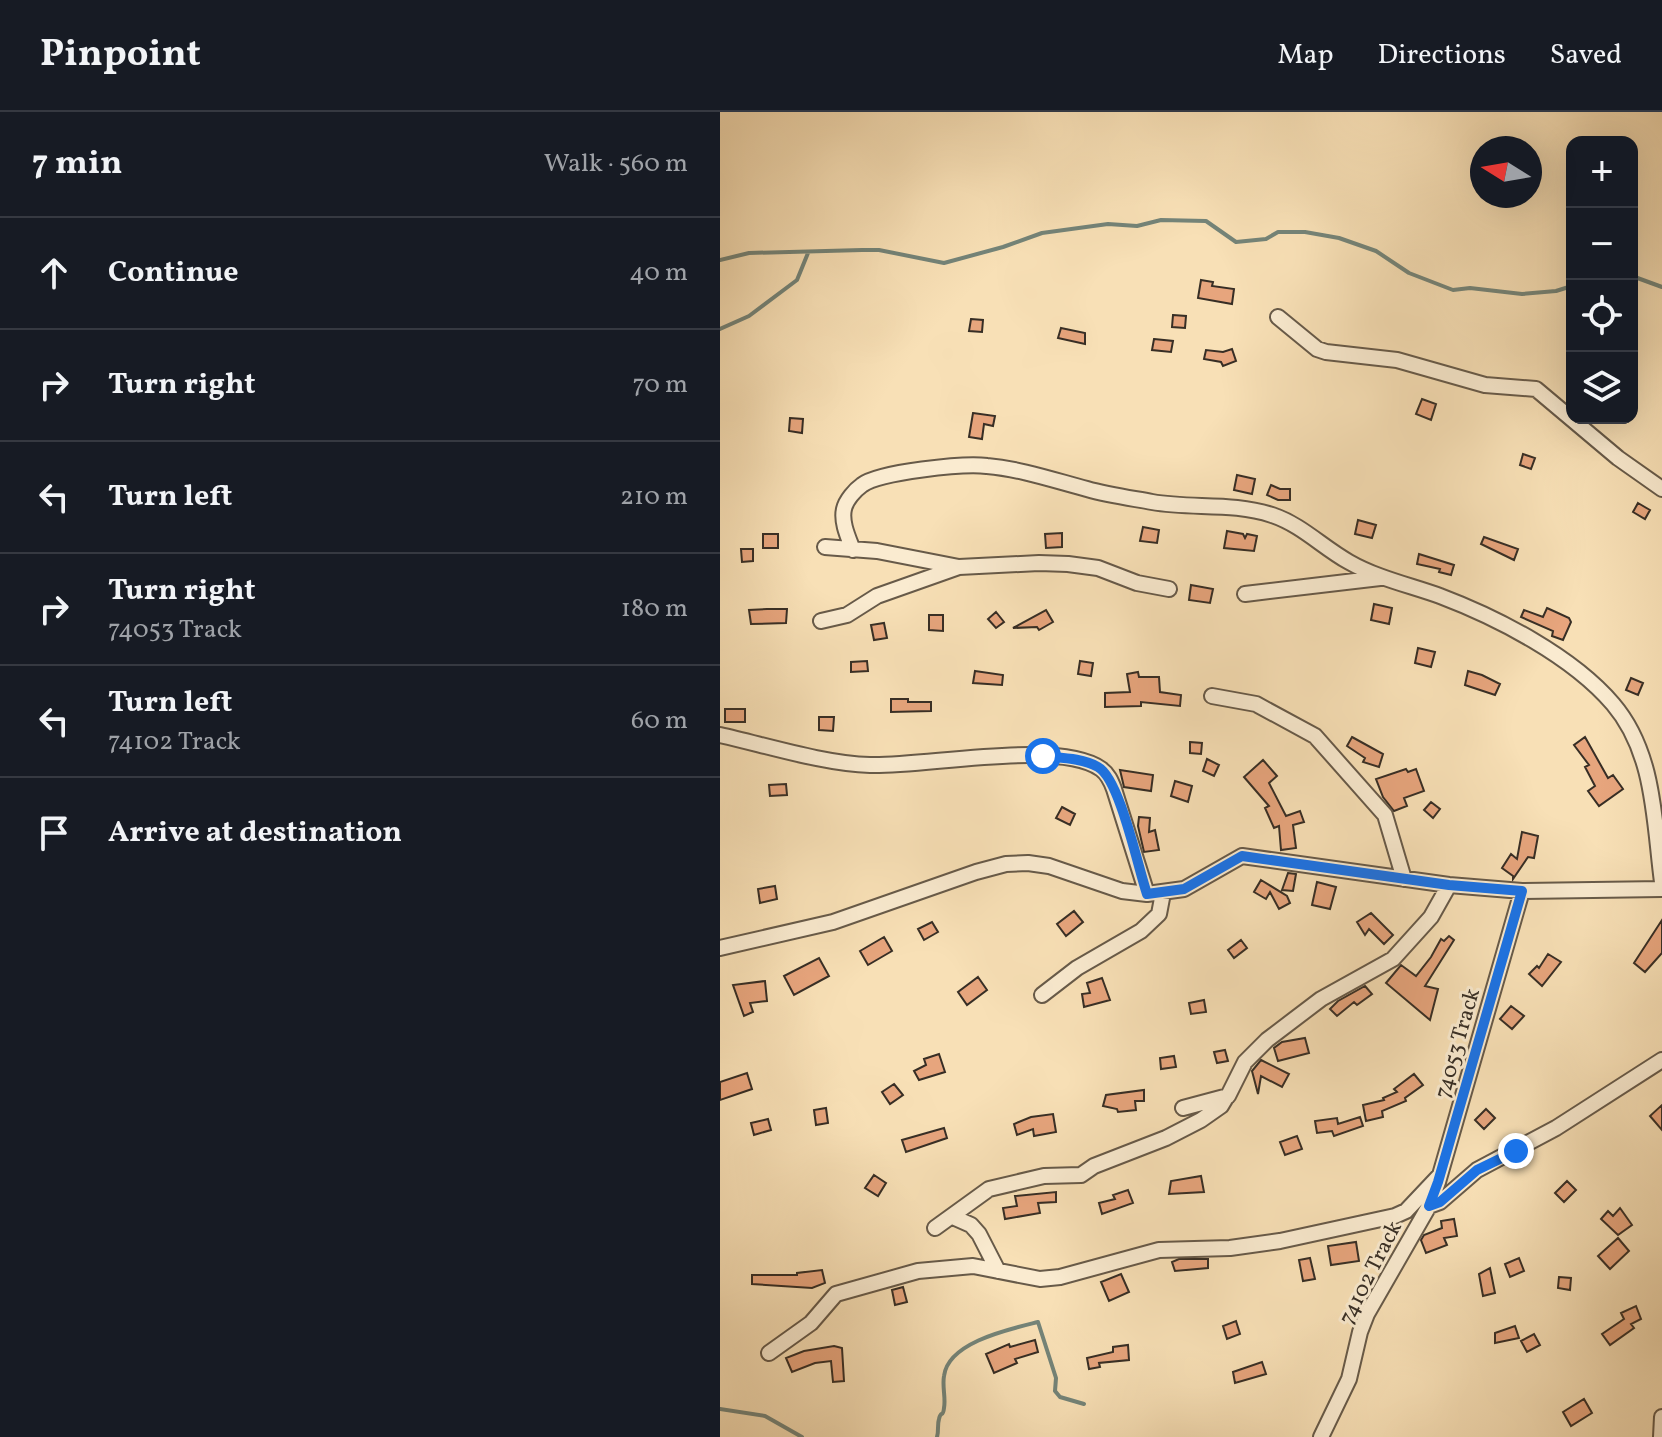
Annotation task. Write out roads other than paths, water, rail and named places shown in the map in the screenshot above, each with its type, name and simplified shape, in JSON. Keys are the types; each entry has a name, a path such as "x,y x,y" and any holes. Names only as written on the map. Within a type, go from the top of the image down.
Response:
{"street":[{"path":"1278,317 1317,349 1326,352 1397,360 1485,385 1536,389 1618,458 1662,489"},
{"path":"853,550 844,524 844,509 863,483 884,476 960,466 985,465 1023,471 1091,490 1172,505 1235,507 1271,515 1300,528 1348,561 1499,621 1542,647 1594,685 1615,706 1644,764 1653,796 1662,882"},
{"path":"825,547 917,557 959,567 1068,564 1098,568 1137,583 1169,589"},
{"path":"821,621 847,615 877,596 959,567"},
{"path":"1245,594 1384,577"},
{"path":"1212,696 1256,704 1315,736 1385,815 1404,879"},
{"path":"720,735 869,765 971,757 1043,756 1090,764 1107,775 1114,789 1147,894"},
{"path":"720,948 833,922 1006,864 1049,866 1122,891 1147,894 1184,889 1242,856 1449,885 1522,891 1662,889"},
{"path":"935,1228 989,1189 1044,1176 1081,1175 1094,1166 1166,1138 1201,1120 1221,1106 1245,1062 1267,1040 1321,999 1393,959 1431,917 1449,885"},
{"name":"74053 Track","path":"1429,1206 1522,891"},
{"path":"1042,995 1077,968 1141,931 1159,914 1163,893"},
{"name":"74102 Track","path":"1321,1437 1349,1379 1367,1314 1429,1206 1440,1202 1477,1170 1556,1128 1662,1060"},
{"path":"1183,1108 1228,1096"},
{"path":"769,1353 811,1323 836,1294 918,1271 973,1266 1040,1279 1060,1277 1159,1250 1230,1248 1280,1241 1375,1221 1406,1211 1440,1175"},
{"path":"953,1217 971,1225 979,1234 998,1271"},
{"path":"1661,1437 1662,1417"}],"waterway":[{"path":"720,260 749,253 879,250 944,263 1042,233 1108,224 1137,226 1161,220 1206,221 1236,242 1266,239 1278,232 1305,232 1339,238 1376,251 1409,273 1453,290 1470,288 1522,294 1566,288"},
{"path":"720,329 749,316 797,280 808,253"},
{"path":"1638,278 1662,287"},
{"path":"937,1437 938,1421 943,1413 944,1376 956,1354 982,1339 1038,1322 1056,1378 1055,1391 1060,1397 1084,1404"},
{"path":"720,1409 765,1416 802,1437"}]}
